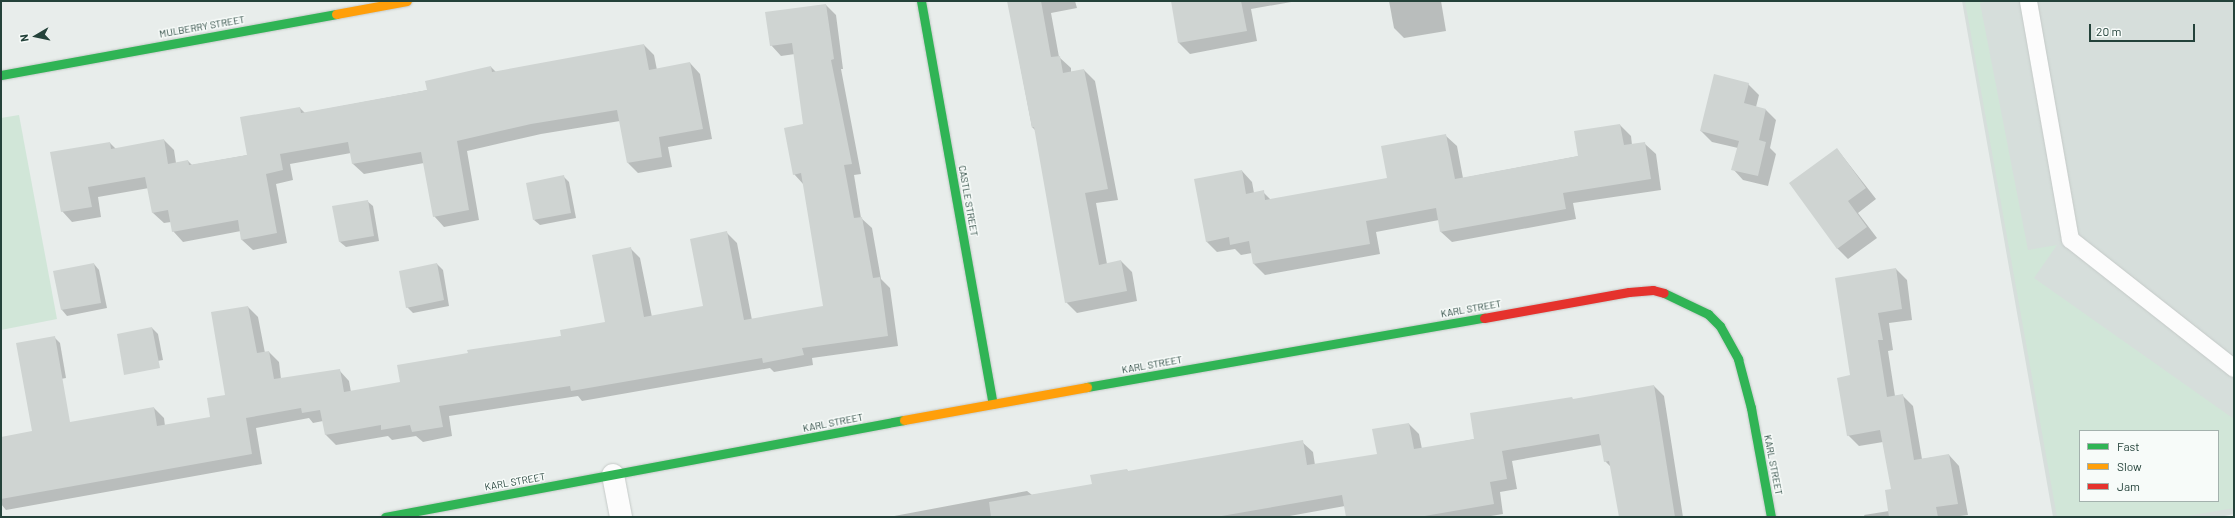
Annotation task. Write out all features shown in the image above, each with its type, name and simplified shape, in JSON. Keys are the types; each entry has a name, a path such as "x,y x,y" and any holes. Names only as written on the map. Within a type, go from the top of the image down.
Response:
{"street":[{"name":"MULBERRY STREET","path":"1,75 407,1"},
{"name":"CASTLE STREET","path":"921,1 993,404"},
{"name":"KARL STREET","path":"385,517 993,404 1629,292 1653,290 1673,296 1708,314 1720,326 1738,360 1751,408 1771,517"},
{"path":"613,475 621,517"}],"lane":[{"path":"2028,1 2070,238 2234,368"}],"shaded area":[{"path":"1962,1 2234,1 2234,514 2220,517 2053,517"}],"green space":[{"path":"1965,1 1989,1 1980,3 2028,250 2057,245 2034,278 2234,419 2234,508 2182,517 2057,517"},
{"path":"19,115 57,319 1,330 1,118"}],"building":[{"path":"1007,1 1041,1 1051,57 1060,56 1063,73 1084,69 1108,189 1085,193 1099,265 1121,260 1127,291 1065,303 1034,127 1032,128"},
{"path":"1171,1 1241,1 1247,31 1178,43"},
{"path":"826,4 834,59 831,60 852,164 844,165 854,218 862,217 873,278 880,277 888,336 802,348 804,355 763,363 762,358 571,391 570,386 439,406 443,427 412,432 410,425 381,430 381,425 325,435 320,410 302,413 301,408 246,418 252,454 1,499 1,437 32,431 16,343 55,336 70,422 154,407 157,426 210,417 207,398 225,395 211,312 248,306 257,353 269,351 274,379 340,369 344,392 400,382 397,365 468,353 467,350 561,336 560,330 605,322 592,255 631,247 644,317 703,306 690,239 727,231 744,320 823,306 801,173 793,175 784,128 803,124 792,43 770,46 765,12"},
{"path":"644,44 649,70 690,62 703,129 659,137 662,157 627,163 617,110 531,124 457,141 469,210 433,217 421,152 352,164 348,142 280,154 283,170 266,174 277,233 241,240 238,220 172,232 168,210 152,213 145,177 88,187 92,207 61,212 50,152 110,142 111,149 164,139 168,164 188,160 189,165 247,155 240,117 300,107 301,113 427,90 425,81 491,66 492,72"},
{"path":"1714,74 1749,83 1744,103 1766,109 1759,140 1766,142 1758,176 1731,170 1739,141 1700,131"},
{"path":"1620,124 1624,145 1645,142 1651,179 1563,193 1566,209 1440,232 1436,208 1366,221 1370,244 1253,264 1249,241 1230,245 1229,237 1206,242 1194,179 1242,170 1246,194 1264,190 1265,200 1387,178 1381,146 1446,134 1455,179 1578,156 1574,131"},
{"path":"1837,148 1866,188 1848,201 1867,227 1837,249 1789,183"},
{"path":"564,175 571,213 533,220 526,183"},
{"path":"368,200 374,236 339,242 332,206"},
{"path":"94,263 101,303 61,310 53,271"},
{"path":"437,263 444,300 406,308 399,271"},
{"path":"1896,268 1902,309 1878,313 1883,340 1878,340 1887,397 1903,394 1914,460 1949,454 1958,504 1936,507 1938,517 1889,517 1885,490 1891,489 1880,430 1847,436 1837,378 1850,375 1835,278"},
{"path":"152,327 160,368 124,375 117,334"},
{"path":"1654,385 1675,517 1619,517 1609,461 1604,462 1599,434 1502,451 1507,479 1490,482 1494,504 1419,517 1346,517 1342,495 1216,517 991,517 989,502 1092,484 1090,475 1127,469 1128,471 1303,440 1307,465 1377,454 1372,429 1409,423 1414,449 1474,439 1470,413 1572,397 1573,399"}],"traffic: fast":[{"path":"921,1 993,404"},
{"path":"1,75 336,14"},
{"path":"1664,293 1708,314 1720,326 1738,359 1751,408 1771,517"},
{"path":"1087,387 1484,318"},
{"path":"385,517 904,420"}],"traffic: slow":[{"path":"336,14 407,1"},
{"path":"904,420 1087,387"}],"traffic: jam":[{"path":"1484,318 1629,292 1653,290 1664,293"}]}
